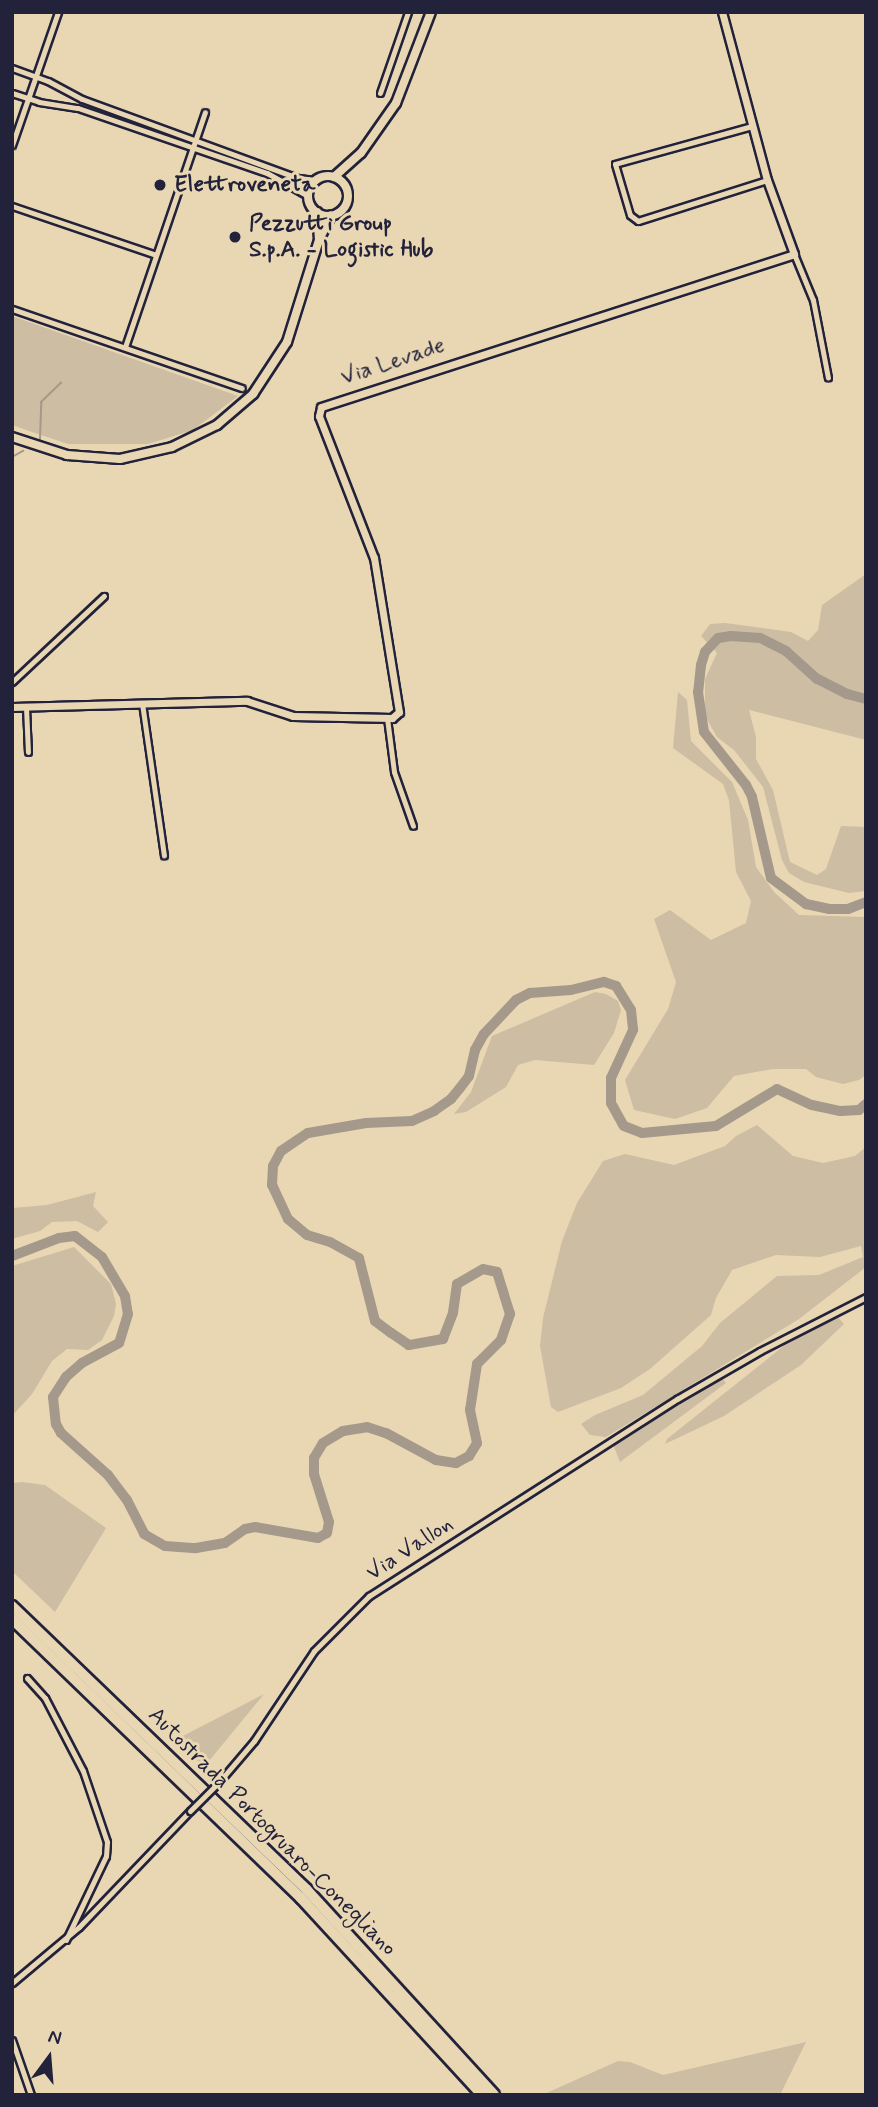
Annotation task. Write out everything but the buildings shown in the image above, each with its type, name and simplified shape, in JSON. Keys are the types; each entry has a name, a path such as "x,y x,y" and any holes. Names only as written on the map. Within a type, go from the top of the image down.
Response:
{"highway":[{"name":"Autostrada Portogruaro-Conegliano","path":"12,1606 307,1890 494,2095"},
{"name":"Autostrada Portogruaro-Conegliano","path":"12,1619 292,1888 409,2012 482,2095"}],"main road":[{"path":"12,437 67,455 120,459 146,456 172,447 217,425 253,394 276,362 295,320 319,240 331,215 344,207 348,197 346,187 361,153 396,103 431,12"},
{"path":"319,240 317,212 308,196 316,180 334,177 361,153"},
{"path":"334,177 346,187"},
{"path":"317,212 331,215"}],"street":[{"path":"12,145 58,12"},
{"path":"380,93 408,12"},
{"path":"723,12 767,180 813,300 828,378"},
{"path":"12,68 36,76 82,99 298,178 316,180"},
{"path":"12,93 28,99 78,108 267,173 308,196"},
{"path":"124,347 205,112"},
{"path":"752,126 615,164 630,215 638,221 767,180"},
{"path":"12,206 156,255"},
{"name":"Via Levade","path":"387,718 392,718 399,712 374,558 319,416 320,407 794,254"},
{"path":"12,309 242,388"},
{"path":"12,682 104,596"},
{"path":"12,707 247,701 293,716 387,718 394,772 413,826"},
{"path":"142,703 164,855"},
{"path":"26,707 28,752"},
{"name":"Via Vallon","path":"12,1983 66,1940 219,1782 254,1741 314,1651 369,1596 677,1399 760,1351 866,1297"},
{"name":"Via Vallon","path":"27,1678 45,1698 83,1771 107,1842 106,1856 66,1940"},
{"path":"12,2040 31,2095"}],"shaded area":[{"path":"12,316 238,396 193,430 148,444 68,444 12,425"},
{"path":"866,574 866,740 749,710 756,737 756,759 773,790 790,862 817,875 826,869 841,826 866,827 866,891 849,893 804,882 789,873 782,860 763,787 734,750 717,737 705,716 705,679 717,653 701,636 710,624 725,623 791,632 808,641 818,630 822,605"},
{"path":"678,692 687,700 691,741 732,782 748,820 756,867 774,892 799,915 866,917 866,1075 859,1080 843,1084 816,1077 806,1069 773,1069 734,1076 707,1108 675,1119 634,1110 625,1080 668,1009 676,982 654,919 670,910 711,940 746,923 751,901 736,872 729,800 723,784 673,748"},
{"path":"595,992 606,994 618,1001 621,1010 614,1033 594,1065 535,1060 518,1065 506,1087 466,1112 454,1114 471,1092 492,1036"},
{"path":"757,1125 793,1156 823,1163 855,1156 866,1147 866,1267 799,1319 606,1437 590,1435 581,1424 595,1415 643,1395 702,1346 720,1323 777,1276 819,1275 863,1257 861,1246 820,1257 776,1255 732,1270 716,1298 711,1315 650,1369 621,1388 558,1412 551,1407 540,1346 543,1318 562,1241 577,1203 603,1161 625,1154 674,1165 725,1146 736,1136"},
{"path":"96,1192 93,1206 108,1222 98,1232 77,1221 52,1222 40,1231 12,1239 12,1208 47,1205"},
{"path":"74,1247 111,1284 116,1304 114,1316 102,1340 88,1350 67,1349 52,1361 32,1394 12,1416 12,1266"},
{"path":"838,1317 844,1324 801,1365 724,1416 665,1444 667,1439 785,1345"},
{"path":"721,1376 726,1383 620,1462 613,1444"},
{"path":"12,1483 45,1485 106,1528 55,1612 12,1571"},
{"path":"264,1694 204,1767 175,1740"},
{"path":"806,2042 780,2095 542,2095 618,2061 630,2062 663,2075"}],"waterway":[{"path":"40,439 41,402 61,383"},
{"path":"12,457 23,451"},
{"path":"866,699 847,694 817,679 786,651 760,638 718,638 705,652 701,665 698,692 704,732 746,785 752,797 771,878 806,904 829,909 848,909 866,902"},
{"path":"12,1256 59,1238 75,1236 102,1257 125,1296 128,1314 119,1343 82,1363 66,1377 53,1397 56,1424 61,1433 108,1475 127,1500 144,1534 165,1546 196,1548 225,1543 245,1529 255,1527 318,1538 327,1533 329,1522 314,1474 314,1458 323,1443 343,1431 367,1427 386,1433 436,1460 456,1463 469,1456 477,1443 470,1410 477,1364 501,1340 510,1314 497,1272 483,1269 457,1284 453,1313 443,1339 409,1345 391,1333 375,1321 359,1258 330,1242 307,1235 288,1219 272,1185 273,1166 281,1151 308,1133 366,1123 412,1121 434,1111 451,1099 469,1076 475,1050 484,1034 516,1000 530,993 571,990 604,982 616,986 631,1010 633,1030 611,1078 611,1103 624,1126 642,1133 716,1126 777,1089 812,1105 840,1111 859,1110 866,1104"},
{"path":"859,1110 866,1111"}],"place":[{"name":"Elettroveneta","path":"160,185"},
{"name":"Pezzutti Group S.p.A. - Logistic Hub","path":"235,237"}]}
